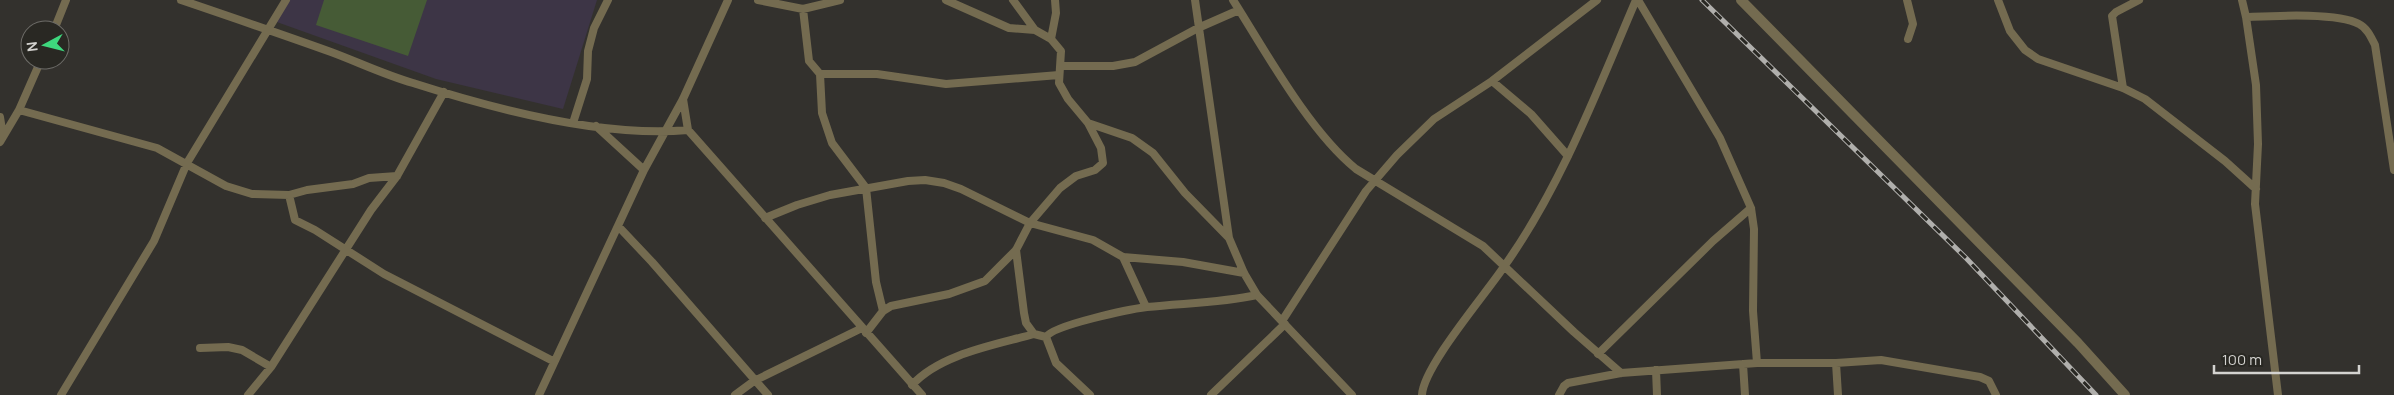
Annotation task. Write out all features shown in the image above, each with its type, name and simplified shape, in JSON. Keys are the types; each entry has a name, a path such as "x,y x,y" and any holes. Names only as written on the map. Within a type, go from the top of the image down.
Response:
{"street":[{"path":"58,20 66,0"},
{"path":"180,0 268,30 411,83 510,110 596,126 663,132 688,130"},
{"path":"62,395 154,241 187,163 286,0"},
{"path":"573,123 587,79 588,51 592,36 608,0"},
{"path":"539,395 553,361 644,170 663,132 683,99 728,0"},
{"path":"758,0 803,8 840,0"},
{"path":"946,0 1009,28 1036,30"},
{"path":"735,395 754,381 864,331 883,311 903,302 949,294 985,280 1016,250 1030,224 1060,188 1076,176 1095,170 1103,163 1101,148 1088,123 1062,90 1058,75 1062,66 1061,51 1051,39 1036,30 1013,0"},
{"path":"1051,39 1056,13 1055,0"},
{"path":"1195,0 1229,238 1244,273 1257,295 1352,395"},
{"path":"1233,0 1293,93 1338,155 1356,169 1463,232 1483,246 1598,354 1621,373"},
{"path":"1211,395 1284,323 1336,235 1376,180 1397,155 1434,119 1492,80 1597,0"},
{"path":"1422,395 1428,373 1505,266 1543,205 1568,156 1637,0"},
{"path":"1637,0 1720,138 1751,208 1754,238 1753,311 1757,363"},
{"path":"1741,0 2078,343 2125,395"},
{"path":"1907,0 1913,24 1908,39"},
{"path":"1998,0 2010,31 2025,50 2038,59 2123,88 2162,110 2256,188"},
{"path":"2123,88 2112,16 2139,0"},
{"path":"2242,0 2256,85 2258,144 2256,204 2278,395"},
{"path":"803,8 810,61 820,74 822,113 832,143 866,188 876,282 883,311"},
{"path":"1062,66 1113,66 1135,62 1198,28 1239,10"},
{"path":"2246,17 2335,18 2360,24 2376,45 2394,170"},
{"path":"1,139 19,110 37,70"},
{"path":"820,74 877,74 946,84 1058,75"},
{"path":"1492,80 1531,114 1568,156"},
{"path":"248,395 271,367 371,210 397,176 444,92"},
{"path":"683,99 688,130 922,395"},
{"path":"19,110 157,148 226,186 260,195 289,195 307,190 353,184 369,178 397,176"},
{"path":"0,117 1,139"},
{"path":"1088,123 1132,138 1154,153 1185,193 1229,238"},
{"path":"596,126 644,170"},
{"path":"765,218 816,199 866,188 925,180 944,183 992,203 1030,224 1093,240 1123,257 1183,262 1244,273"},
{"path":"289,195 295,220 315,230 345,251 384,274 553,361"},
{"path":"1598,354 1713,241 1751,208"},
{"path":"618,226 665,276 768,395"},
{"path":"1016,250 1026,323 1034,334"},
{"path":"1123,257 1146,307"},
{"path":"1046,337 1053,331 1084,321 1146,307 1217,301 1257,295"},
{"path":"912,385 937,365 962,355 1034,334 1046,337"},
{"path":"1046,337 1056,363 1090,395"},
{"path":"200,348 228,347 242,350 271,367"},
{"path":"1559,395 1560,391 1568,383 1621,373 1757,363 1836,363 1892,360 1980,376 1989,381 1996,395"},
{"path":"1836,363 1838,395"},
{"path":"1743,364 1745,395"},
{"path":"1656,370 1657,395"}],"shaded area":[{"path":"286,0 597,0 563,109 436,79 274,21"}],"green space":[{"path":"324,0 427,0 408,56 316,25"}],"railway":[{"path":"1702,0 1966,258 2096,395"}]}
